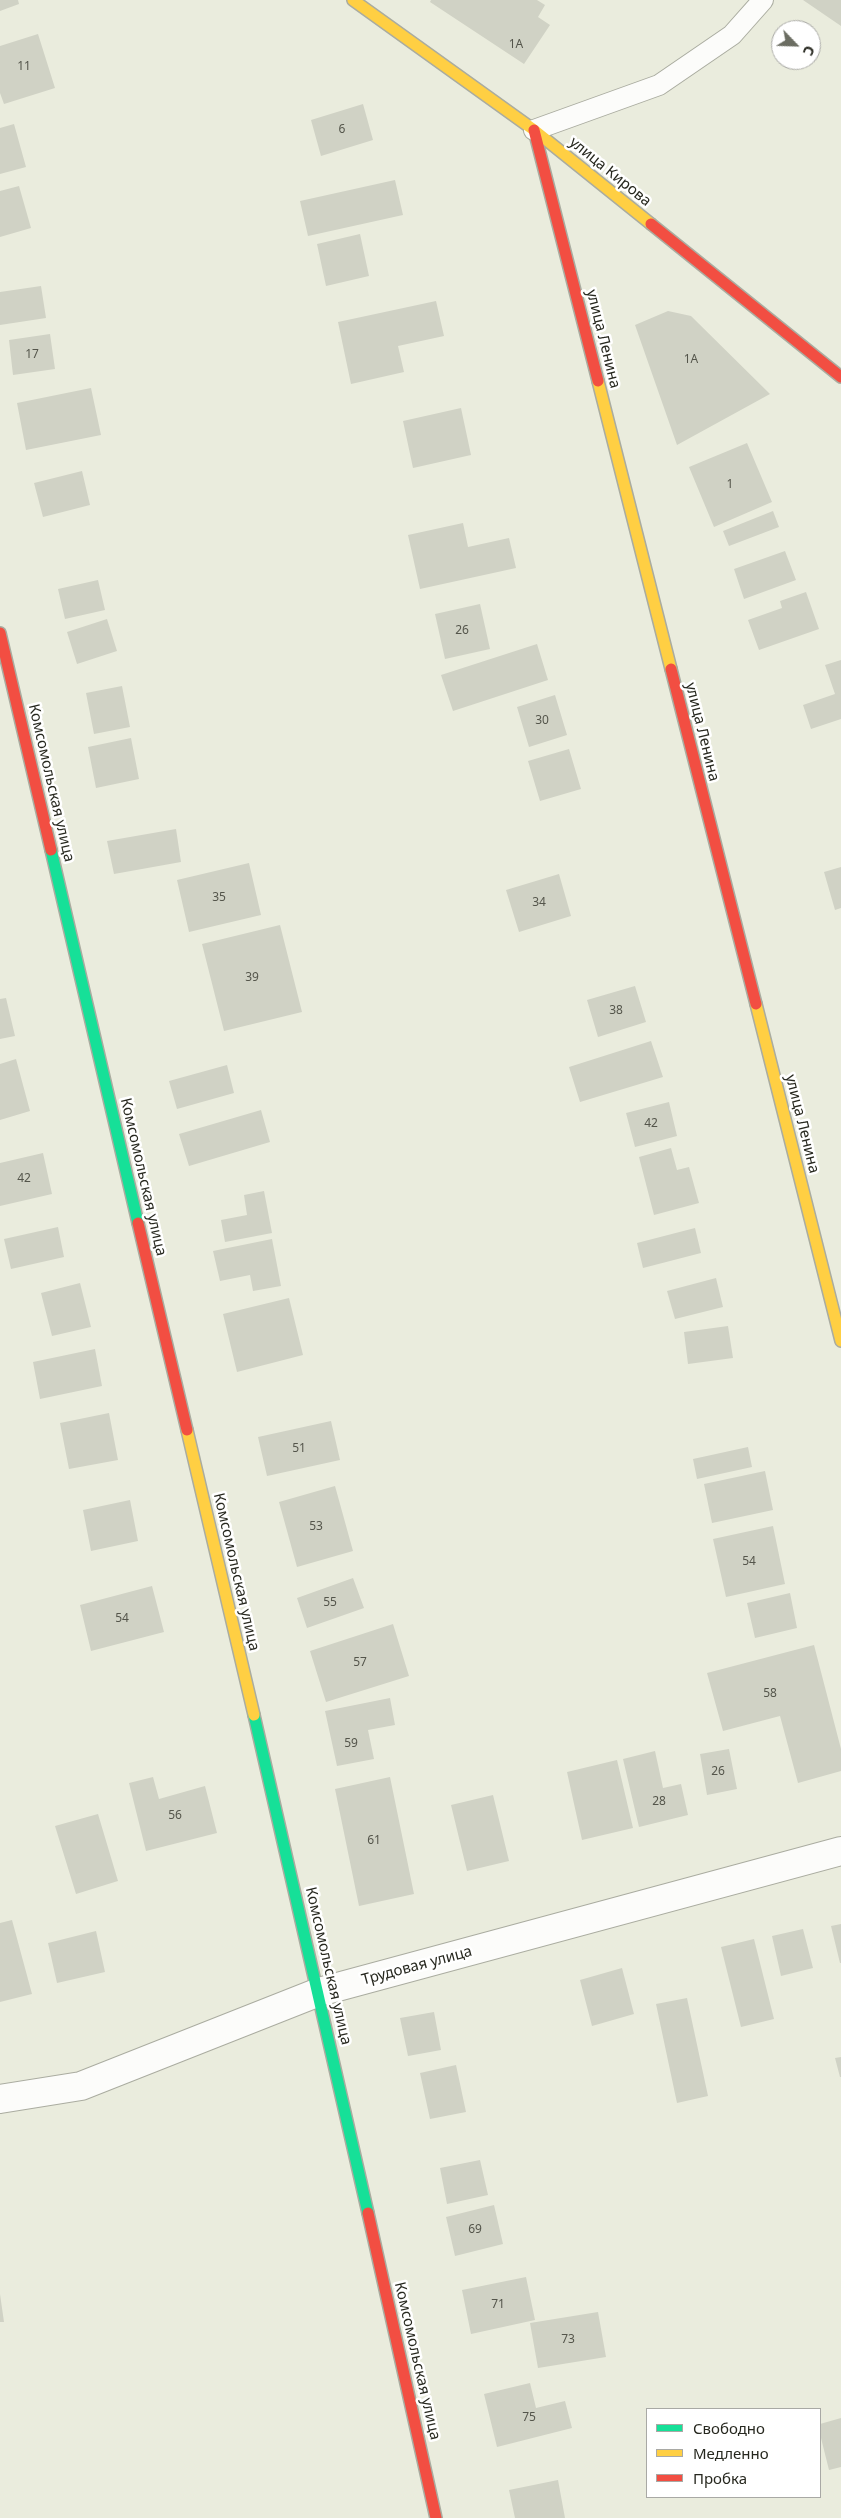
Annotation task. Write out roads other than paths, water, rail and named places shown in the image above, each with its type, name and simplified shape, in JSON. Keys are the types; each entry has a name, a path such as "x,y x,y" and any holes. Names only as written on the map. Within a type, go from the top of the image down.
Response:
{"street":[{"name":"улица Кирова","path":"353,0 534,130 841,377"},
{"name":"улица Ленина","path":"534,130 841,1341"},
{"name":"Комсомольская улица","path":"0,633 319,1992 436,2518"},
{"name":"Трудовая улица","path":"0,2099 81,2086 319,1992 841,1851"}],"lane":[{"path":"534,130 659,84 732,35 763,0"}]}
